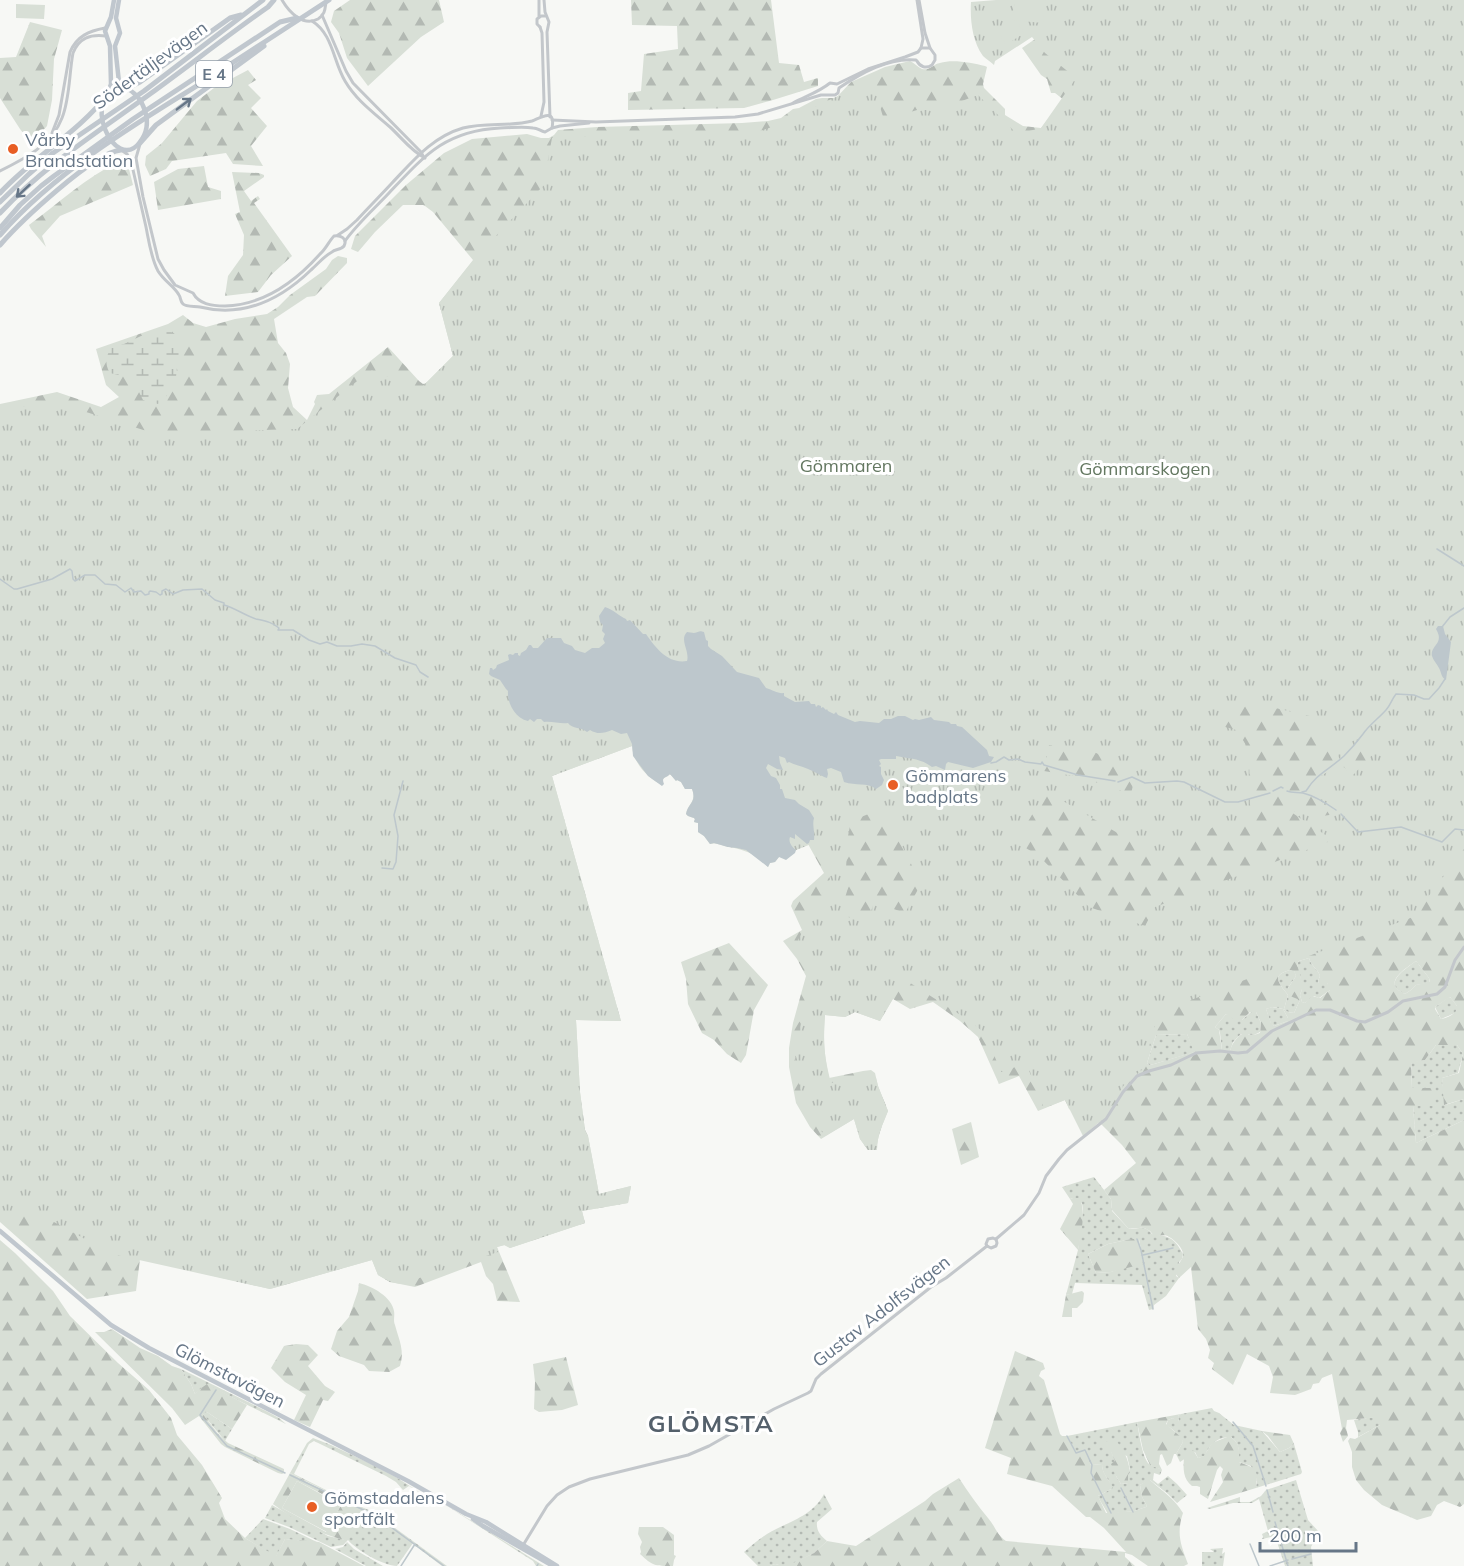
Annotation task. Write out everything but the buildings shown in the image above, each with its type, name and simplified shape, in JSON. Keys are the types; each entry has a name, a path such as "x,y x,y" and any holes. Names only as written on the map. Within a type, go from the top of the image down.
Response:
{"highway":[{"name":"Södertäljevägen","path":"0,202 53,153 144,91 263,0"},
{"path":"0,213 63,155 151,93 274,0"},
{"name":"E 4","path":"0,235 22,212 87,158 327,0"},
{"path":"124,87 140,82 230,18 245,14"},
{"path":"0,228 47,181 143,113 280,22 297,18"},
{"path":"140,143 156,125 277,38 292,24"},
{"path":"0,193 29,165 91,115 108,94"},
{"path":"0,245 15,227 59,189 119,148"}],"main road":[{"path":"117,0 116,18 120,33 115,46 119,82 131,90 141,102 147,124 140,143 133,149 119,148 110,139 104,127 102,111 111,84 110,46 106,27 117,0"},
{"path":"106,27 113,24 119,27"},
{"path":"107,37 113,40 118,37"},
{"path":"108,94 117,88 124,87"},
{"name":"Glömstavägen","path":"0,1231 112,1326 149,1348 407,1480 466,1514 486,1522 555,1566"}],"street":[{"path":"282,0 297,18 319,25 326,33 347,84 365,105 420,153"},
{"path":"314,22 323,16 327,0"},
{"path":"538,129 536,124 544,102 542,33 537,22 540,0"},
{"path":"544,0 549,22 547,27 552,128"},
{"path":"916,60 921,66 926,67 932,65 935,60 925,33 918,0"},
{"path":"916,60 923,39 918,0"},
{"path":"323,16 353,83 425,158"},
{"path":"539,16 546,16"},
{"path":"50,137 59,114 73,45 84,35 106,27"},
{"path":"540,27 547,27"},
{"path":"0,171 43,145 58,127 64,114 73,53 76,47 88,36 107,37"},
{"path":"921,48 930,48"},
{"path":"779,109 825,88 830,83 837,84 868,69 918,52"},
{"path":"119,148 127,154 131,161 153,260 162,277 184,305 209,310 243,310 287,289 303,278 330,253 341,248 359,224 397,184 448,140 473,131 523,127 545,132 560,126 596,122 735,117 758,114 821,95 835,96 839,88 877,68 906,60 916,60"},
{"path":"837,84 839,88"},
{"path":"825,88 828,95"},
{"path":"140,143 136,158 155,250 171,280 180,288 193,292 195,298 210,306 241,306 254,302 286,285 300,274 323,252 334,236 357,220 420,153 439,139 461,129 479,125 518,123 546,115 551,118 596,122"},
{"path":"338,235 344,242"},
{"path":"330,241 331,246 337,249"},
{"path":"180,298 188,290"},
{"path":"190,305 195,298"},
{"path":"996,1239 997,1243 994,1247 987,1246 988,1239 996,1239 1024,1215 1039,1193 1046,1176 1059,1159 1106,1119 1123,1092 1137,1076 1171,1065 1196,1053 1247,1052 1272,1031 1316,1010 1330,1010 1365,1022 1388,1012 1403,1001 1437,994 1445,987 1455,960 1464,946"},
{"name":"Gustav Adolfsvägen","path":"523,1546 547,1506 569,1487 590,1479 694,1453 808,1393 821,1374 987,1246"}],"green space":[{"path":"350,0 439,0 444,22 421,37 368,86 347,58 339,33 331,22 334,11"},
{"path":"631,0 771,0 779,63 799,65 804,82 818,78 818,86 744,108 628,110 628,93 641,91 644,54 678,49 677,26 632,25"},
{"name":"Gömmaren","path":"996,0 1464,0 1464,849 1413,917 1156,1013 1156,1021 1143,1069 1124,1085 1103,1119 1083,1136 1065,1100 1044,1108 1026,1063 1001,1072 985,1033 904,979 880,1021 855,1012 845,1017 825,1015 825,1049 831,1083 865,1075 876,1078 888,1111 879,1134 877,1150 868,1150 860,1139 854,1119 825,1136 813,1122 797,1075 796,1045 807,1000 809,979 807,962 798,940 830,879 816,842 779,857 768,867 745,851 710,844 698,832 698,823 694,822 695,819 686,814 693,800 692,789 685,789 681,782 676,781 670,774 663,779 663,785 652,779 635,759 632,746 552,776 621,1021 576,1020 580,1092 585,1130 599,1194 631,1186 628,1203 582,1211 585,1223 510,1248 504,1245 497,1247 498,1252 401,1284 390,1282 378,1275 372,1260 270,1289 112,1254 34,1211 7,1220 0,1214 0,412 51,401 153,433 297,429 371,370 419,390 453,356 439,303 476,257 543,186 552,138 760,131 865,83 875,90 884,120 917,110 933,110 978,95 1017,134 1041,128 1076,78 1045,53 1032,37 995,61 994,65 983,56 976,44 971,23 971,2","holes":["1250,702 1314,717 1340,759 1361,738 1373,754 1352,776 1344,767 1323,774 1316,786 1317,793 1324,804 1349,810 1349,812 1316,817 1288,810 1333,840 1155,907 1145,926 1089,907 1039,856 1016,842 1046,791 1167,862 1213,827 1250,817 1249,749 1236,730 1222,726","1049,745 1092,751 1121,765 1133,785 1131,794 1080,777 1044,771","884,809 921,884 905,913 874,902 867,924 840,914 848,888 846,868 848,836 850,826 856,819"]},
{"path":"1015,0 1046,0 1043,23 1012,20"},
{"name":"Gömmaren","path":"1464,0 1464,1099 1444,1105 1442,1078 1459,1073 1463,1054 1457,1045 1436,1045 1425,1060 1411,1063 1412,1088 1433,1088 1436,1106 1413,1106 1416,1143 1464,1120 1464,1504 1460,1507 1444,1501 1437,1505 1431,1516 1417,1520 1382,1505 1364,1490 1356,1480 1348,1441 1380,1425 1380,1417 1347,1420 1348,1436 1343,1442 1332,1374 1322,1378 1319,1383 1313,1384 1311,1389 1295,1395 1270,1393 1273,1377 1269,1366 1247,1354 1233,1385 1212,1369 1214,1363 1208,1358 1210,1350 1206,1339 1198,1329 1191,1267 1179,1278 1174,1272 1183,1257 1180,1247 1167,1236 1154,1236 1143,1228 1128,1228 1112,1210 1111,1199 1104,1190 1136,1163 1101,1124 1069,1109 1065,1100 1038,1111 1019,1076 999,1084 978,1037 933,1002 910,1009 893,999 880,1021 855,1012 845,1017 825,1015 824,1047 829,1078 871,1070 875,1073 888,1111 879,1134 877,1150 868,1150 860,1139 854,1119 821,1139 810,1127 796,1103 789,1067 793,1023 806,976 797,959 783,941 802,930 791,906 793,901 824,873 808,844 632,746 552,776 621,1021 576,1020 580,1092 585,1130 599,1194 631,1186 628,1203 582,1211 585,1223 510,1248 505,1245 497,1247 520,1302 497,1301 493,1284 486,1276 481,1262 415,1287 390,1282 378,1275 372,1260 270,1289 140,1259 136,1291 87,1299 0,1222 0,404 57,392 101,407 119,397 106,385 96,349 168,324 183,315 193,323 206,327 267,314 326,269 338,256 347,258 347,263 315,296 307,297 274,319 278,343 286,353 290,364 288,388 293,407 307,420 317,395 329,394 388,347 419,381 426,383 453,356 439,303 473,260 433,212 423,205 403,205 358,252 351,249 355,236 406,185 444,153 472,139 527,134 549,138 558,130 768,121 781,118 793,109 816,99 836,98 851,82 885,67 910,61 925,69 951,61 987,67 984,88 1005,109 1005,115 1023,126 1041,128 1064,100 1055,93 1051,93 1047,79 1041,75 1022,48 1038,37","holes":["1309,958 1320,976 1319,983 1327,983 1330,990 1320,998 1312,996 1305,1003 1302,1002 1300,995 1303,986 1297,964","1416,961 1430,982 1416,985 1405,994 1395,985 1397,976","1291,970 1296,976 1288,988 1290,996 1300,1000 1294,1013 1284,1009 1288,995 1278,980 1280,974","1450,997 1457,1006 1454,1013 1441,1019 1435,1009","1273,1007 1283,1009 1288,1021 1274,1026 1266,1009","1250,1012 1256,1012 1261,1023 1260,1033 1249,1035 1246,1032 1240,1035 1230,1051 1222,1050 1219,1030 1215,1027 1226,1014 1237,1022","1187,1034 1194,1052 1154,1064 1147,1063 1156,1035"]},
{"path":"16,4 45,5 44,19 16,18"},
{"path":"30,22 62,30 54,59 52,100 47,126 30,142 0,98 0,58 16,57"},
{"path":"1018,23 1024,33 1006,45 1000,35"},
{"path":"248,70 256,80 248,85 261,98 251,108 267,126 251,146 263,166 233,164 226,153 172,161 166,169 150,176 145,165 146,156 162,143 197,101 214,88"},
{"path":"120,161 128,165 133,185 60,216 42,236 46,247 29,225 84,182"},
{"path":"204,166 208,187 221,191 221,199 158,210 154,182 178,169"},
{"path":"232,172 264,175 244,191 251,201 258,196 260,199 254,203 292,256 271,275 258,292 225,296 228,276 243,255 244,235 235,214 240,212"},
{"path":"164,332 177,335 182,353 176,377 165,400 158,404 143,400 135,384 127,377 110,373 107,359 113,345 124,344 141,336"},
{"path":"729,943 768,985 754,1010 746,1055 741,1063 702,1033 688,1004 686,979 681,962"},
{"path":"1309,958 1320,976 1319,983 1327,983 1330,990 1319,998 1314,996 1305,1003 1302,1002 1300,995 1302,983 1297,964"},
{"path":"1416,961 1429,978 1430,983 1416,985 1405,994 1398,990 1395,981 1401,972"},
{"path":"1294,970 1296,976 1288,988 1300,1000 1294,1013 1284,1009 1288,995 1278,980 1280,974"},
{"path":"1449,997 1457,1006 1457,1010 1441,1019 1435,1007"},
{"path":"1272,1007 1283,1009 1288,1021 1274,1026 1271,1024 1266,1009"},
{"path":"1251,1012 1256,1012 1261,1023 1260,1032 1254,1035 1241,1034 1233,1042 1230,1051 1222,1050 1220,1033 1215,1027 1226,1014 1242,1020"},
{"path":"1187,1034 1195,1052 1154,1064 1147,1063 1156,1035"},
{"path":"1436,1045 1457,1045 1463,1054 1458,1073 1442,1078 1445,1105 1464,1099 1464,1120 1416,1143 1413,1106 1436,1106 1412,1088 1411,1062 1425,1060"},
{"path":"971,1122 979,1157 961,1165 952,1129"},
{"path":"1094,1177 1111,1199 1112,1211 1128,1228 1143,1228 1152,1234 1171,1239 1177,1244 1183,1254 1176,1276 1179,1278 1166,1296 1154,1305 1153,1309 1149,1310 1142,1285 1075,1283 1072,1294 1066,1295 1078,1250 1083,1210 1082,1203 1073,1198 1070,1199 1062,1187","holes":["1139,1239 1143,1260 1111,1272 1096,1273 1088,1254 1108,1244"]},
{"path":"1080,1198 1083,1210 1078,1250 1060,1229 1073,1204 1070,1199"},
{"path":"1139,1239 1143,1264 1111,1272 1096,1273 1088,1254 1108,1244"},
{"path":"0,1240 53,1291 70,1316 149,1390 171,1418 177,1435 202,1465 222,1498 219,1503 225,1519 245,1538 276,1556 285,1539 319,1542 364,1566 0,1566"},
{"path":"359,1283 381,1293 392,1306 402,1355 400,1366 389,1372 369,1371 364,1365 339,1356 331,1349 337,1331 349,1317"},
{"path":"1082,1291 1084,1293 1083,1302 1077,1308 1072,1308 1072,1317 1062,1317 1066,1295"},
{"path":"112,1329 140,1348 181,1369 195,1394 207,1384 247,1405 232,1429 207,1412 202,1413 228,1443 284,1469 284,1473 278,1473 225,1447 199,1416 185,1425 172,1408 95,1332"},
{"path":"308,1345 318,1355 308,1366 325,1386 335,1392 328,1401 323,1400 310,1427 294,1420 306,1395 285,1382 271,1368 284,1346"},
{"path":"1015,1351 1043,1363 1045,1369 1039,1376 1044,1380 1060,1434 1067,1436 1076,1453 1085,1450 1091,1465 1102,1464 1104,1474 1113,1488 1098,1496 1106,1513 1134,1511 1146,1507 1140,1485 1150,1480 1172,1499 1183,1513 1181,1545 1188,1564 1148,1566 1125,1553 1125,1557 1135,1566 770,1566 791,1564 814,1553 827,1541 856,1546 959,1478 1006,1541 1126,1552 1104,1528 1090,1517 1086,1517 1052,1486 1007,1474 1011,1458 985,1448"},
{"path":"566,1357 578,1405 562,1410 539,1412 534,1409 533,1364"},
{"path":"181,1369 268,1412 286,1424 207,1385 195,1394"},
{"path":"1212,1408 1234,1425 1262,1431 1280,1452 1294,1444 1301,1474 1256,1488 1257,1480 1251,1466 1239,1462 1239,1451 1231,1437 1215,1442 1205,1456 1198,1458 1195,1452 1180,1462 1176,1454 1183,1442 1176,1432 1166,1426 1168,1420 1173,1418 1179,1422 1178,1416 1181,1414"},
{"path":"207,1412 232,1429 225,1441 202,1413"},
{"path":"1181,1414 1178,1416 1178,1423 1173,1418 1166,1424 1182,1438 1183,1442 1174,1454 1171,1463 1167,1466 1162,1454 1159,1464 1162,1470 1150,1465 1143,1450 1137,1422"},
{"path":"1380,1416 1380,1425 1358,1437 1354,1420"},
{"path":"1137,1422 1144,1456 1149,1464 1162,1470 1160,1475 1154,1473 1153,1480 1158,1484 1168,1476 1187,1495 1177,1503 1150,1480 1140,1485 1146,1507 1108,1514 1098,1497 1111,1489 1102,1464 1092,1465 1076,1453 1067,1436","holes":["1111,1451 1127,1456 1130,1469 1128,1483 1121,1484 1116,1476 1115,1461"]},
{"path":"1262,1431 1290,1435 1294,1444 1280,1452"},
{"path":"1231,1437 1238,1445 1239,1462 1254,1468 1257,1475 1256,1488 1210,1502 1223,1482 1221,1475 1223,1469 1220,1466 1217,1470 1208,1499 1200,1494 1200,1487 1192,1486 1185,1477 1184,1458 1193,1450 1198,1458 1204,1456 1212,1443"},
{"path":"313,1438 367,1462 396,1477 419,1492 438,1500 544,1566 536,1566 533,1561 441,1502 428,1498 409,1486 403,1490 386,1476 314,1441 309,1444 294,1474 362,1508 334,1498 334,1501 322,1494 325,1493 324,1490 290,1473 307,1443"},
{"path":"1115,1439 1128,1462 1130,1472 1128,1483 1121,1484 1111,1464 1115,1461 1111,1452 1105,1449 1105,1442"},
{"path":"290,1473 325,1491 322,1494 297,1481 282,1508 326,1532 341,1505 334,1501 336,1496 384,1517 391,1527 365,1510 346,1540 307,1526 273,1504"},
{"path":"1296,1480 1308,1520 1319,1532 1311,1547 1313,1566 1285,1566 1275,1536 1262,1539 1262,1534 1268,1531 1259,1499 1252,1503 1233,1503 1207,1508 1240,1497 1240,1502 1250,1502 1266,1490"},
{"name":"Gömstadalens sportfält","path":"297,1481 341,1505 327,1532 282,1508"},
{"path":"824,1494 832,1509 817,1522 817,1528 827,1541 814,1553 791,1565 758,1566 744,1552 767,1534 806,1514"},
{"path":"272,1505 328,1536 345,1540 365,1510 391,1525 447,1566 442,1566 413,1543 397,1566 371,1557 348,1540 343,1545 331,1547 265,1518"},
{"path":"263,1519 319,1543 285,1539 276,1557 245,1538"},
{"path":"639,1527 663,1527 674,1535 674,1555 676,1556 673,1566 654,1564 640,1554 642,1542 638,1534"},
{"path":"347,1542 354,1549 383,1566 366,1566 335,1549 343,1547"},
{"path":"1223,1548 1222,1554 1225,1552 1223,1566 1202,1566 1202,1552 1214,1552 1210,1549"}],"shaded area":[{"path":"605,607 627,621 630,620 669,658 687,661 685,635 687,632 702,631 708,641 708,646 722,656 737,672 759,678 766,688 784,693 784,696 795,702 809,701 816,707 821,706 821,708 834,714 836,712 855,722 879,723 884,719 898,716 905,716 913,720 931,717 934,720 962,727 987,750 989,756 994,757 991,762 973,768 948,762 945,770 910,758 896,756 896,759 881,759 879,766 884,780 882,785 876,789 844,782 841,772 831,768 827,769 827,778 787,763 785,758 779,756 783,770 768,764 766,768 771,776 776,778 785,798 795,800 809,810 814,818 814,840 810,840 807,844 795,834 795,839 790,837 790,839 796,850 795,853 786,860 779,857 768,867 746,850 710,844 698,832 698,823 694,822 695,819 686,814 693,800 692,789 685,789 681,782 676,781 670,774 664,779 662,786 648,776 633,756 632,744 627,733 621,734 612,730 601,733 590,730 587,732 568,723 544,722 541,719 534,722 530,719 528,721 523,719 513,709 508,691 500,680 489,674 490,668 493,670 497,665 509,660 508,655 518,653 520,656 529,645 538,648 547,638 561,638 564,643 575,650 585,653 592,648 599,648 605,643 603,625 599,616"},
{"path":"1438,626 1443,626 1451,642 1446,680 1432,656 1439,638 1436,629"}],"waterway":[{"path":"1437,549 1464,566"},
{"path":"0,579 17,589 52,579 70,569 75,581 85,575 95,575 105,584 116,585 125,592 131,588 134,592 141,591 145,595 150,591 160,595 166,589 173,594 183,590 202,589 224,605 271,623 279,628 278,630 293,630 320,644 327,642 337,646 362,644 375,646 395,658 416,665 420,672 428,677"},
{"path":"1442,627 1450,617 1464,608"},
{"path":"1302,792 1306,791 1319,776 1347,753 1387,708 1396,694 1429,699 1445,679"},
{"path":"991,763 1004,757 1009,760 1018,759 1041,764 1042,762 1044,765 1078,775 1115,781"},
{"path":"1118,782 1132,777 1145,783 1184,782 1225,802 1238,802 1270,793"},
{"path":"382,868 393,869 396,862 398,836 394,815 403,781"},
{"path":"1273,791 1283,788"},
{"path":"1287,791 1312,796 1336,810"},
{"path":"1341,814 1358,832 1401,827 1442,842 1455,829 1464,830"},
{"path":"1137,1239 1153,1309"},
{"path":"1143,1255 1173,1248"},
{"path":"216,1390 200,1415 227,1446 285,1473"},
{"path":"1233,1422 1253,1446 1266,1486"},
{"path":"1067,1436 1076,1453 1085,1450 1092,1465 1091,1473 1111,1513"},
{"path":"290,1475 376,1516 444,1566"},
{"path":"1121,1488 1133,1512"},
{"path":"1267,1490 1273,1512"},
{"path":"1275,1522 1288,1566"},
{"path":"401,1566 415,1544"},
{"path":"1250,1544 1259,1566"},
{"path":"1292,1559 1311,1554"},
{"path":"1270,1566 1288,1560"}],"place":[{"name":"Vårby Brandstation","path":"13,149"},
{"name":"Gömmarens badplats","path":"893,785"},
{"name":"Gömstadalens sportfält","path":"312,1507"}],"district":[{"name":"GLÖMSTA","path":"711,1423"}],"park label":[{"name":"Gömmarskogen","path":"1145,468"}]}
